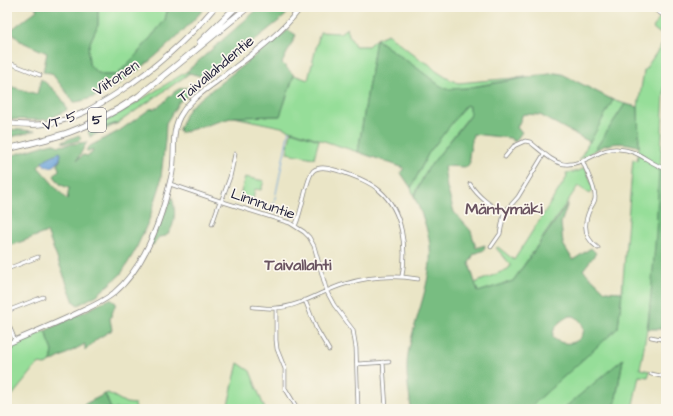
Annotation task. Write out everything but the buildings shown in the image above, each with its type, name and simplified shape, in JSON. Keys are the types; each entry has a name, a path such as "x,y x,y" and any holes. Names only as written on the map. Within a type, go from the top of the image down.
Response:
{"highway":[{"name":"VT 5","path":"175,66 236,7"},
{"name":"VT 5","path":"7,149 70,132 123,107 139,96 248,7"}],"street":[{"name":"Viitonen","path":"7,123 51,123 72,117 98,105 138,80 168,56 197,29 215,7"},
{"name":"Taivallahdentie","path":"7,344 49,327 102,302 127,280 144,255 170,184 176,125 180,115 188,105 212,85 275,36 290,22 301,7"},
{"path":"652,7 666,16"},
{"path":"7,62 40,75"},
{"path":"505,157 514,146 524,140 530,142 556,162 563,164 569,165 583,162 606,150 618,148 636,152 659,167 666,169"},
{"path":"212,224 230,177 235,154"},
{"path":"491,247 500,234 504,213 518,197 544,154"},
{"path":"583,162 595,195 594,203 585,222 587,236 598,248"},
{"path":"295,226 301,212 310,175 316,169 324,168 337,170 365,181 380,191 397,215 403,244 402,276"},
{"name":"Linnnuntie","path":"170,184 290,223 309,237 314,246 327,292 334,305 353,330 356,348 358,409"},
{"path":"470,184 476,193 484,200 504,213"},
{"path":"7,269 38,257"},
{"path":"253,307 276,308 305,300 343,284 369,278 402,276 418,279"},
{"path":"7,311 44,297"},
{"path":"305,300 316,328 329,350"},
{"path":"276,308 277,349 285,369 285,388 296,408"},
{"path":"7,321 15,340"},
{"path":"651,337 666,340"},
{"path":"383,362 386,409"},
{"path":"357,364 389,362"},
{"path":"651,374 666,377"},
{"path":"664,409 666,399"}],"green space":[{"path":"35,7 98,7 98,25 88,50 89,64 95,71 103,75 117,75 137,54 165,20 168,7 178,7 179,9 183,9 186,7 206,7 180,34 146,64 128,77 110,89 93,97 74,102 51,73 43,72 47,53 20,41 13,33 7,37 7,33 37,10"},
{"path":"98,7 168,7 165,20 137,54 117,75 103,75 95,71 89,64 88,50 98,25"},
{"path":"260,7 291,7 285,16 207,78 186,72"},
{"path":"662,14 666,16 666,77 655,260 640,369 650,371 648,377 639,376 632,409 614,409 623,360 563,409 528,409 618,327 633,159 637,161 639,147 638,107 644,71 663,43 663,36 653,28"},
{"path":"347,28 355,46 368,46 376,39 358,152 281,127 234,117 280,116 294,75 308,80 320,32 340,33"},
{"path":"288,30 296,35 282,63 294,75 280,116 234,117 180,133 179,129 191,106"},
{"path":"388,34 419,59 429,64 436,71 458,83 526,77 447,90 376,39"},
{"path":"376,39 439,85 447,89 466,88 555,73 562,74 613,100 590,142 540,115 523,114 517,128 522,132 515,142 510,138 473,134 469,156 470,162 467,167 444,166 447,188 454,212 471,231 476,248 485,245 484,250 474,254 469,263 478,292 513,281 568,203 561,223 563,244 573,260 591,248 596,253 583,270 605,291 622,292 618,328 528,409 411,409 407,361 429,273 430,259 428,233 414,196 427,170 470,116 470,107 466,105 428,154 411,188 401,173 404,168 358,152","holes":["569,316 574,316 581,322 583,328 583,333 580,338 575,342 568,343 561,342 553,338 557,325"]},
{"path":"186,72 190,73 118,123 88,131 102,124"},
{"path":"41,79 60,96 67,110 49,119 7,119 7,88 9,86 37,94"},
{"path":"199,87 179,102 166,123 160,186 149,220 135,251 121,274 97,295 78,305 74,302 47,232 7,247 7,190 11,179 7,173 7,157 52,143 59,146 87,142 77,160 83,155 88,156 92,153 93,149 88,151 86,150 90,146 119,131 150,109 159,106 179,89","holes":["61,159 58,164 59,170 54,176 61,185 69,188 67,200 38,167 42,162"]},
{"path":"613,100 625,104 594,151 579,160"},
{"path":"625,104 638,107 639,147 616,143 594,151"},
{"path":"466,105 470,107 470,115 427,170 414,196 411,188 428,154"},
{"path":"118,123 90,137 88,131"},
{"path":"7,129 35,131 7,138"},
{"path":"291,131 319,140 314,158 287,153"},
{"path":"79,135 81,139 77,141 69,143 62,142"},
{"path":"585,167 594,189 590,194 578,186 513,281 478,292 475,283 508,269 511,265 496,248 498,247 514,260 567,177 566,173 579,171"},
{"path":"659,168 666,178 666,316 664,316 661,329 648,329 656,233"},
{"path":"245,177 264,181 261,190 255,189 253,199 251,200 240,196"},
{"path":"172,197 174,218 172,227 166,236 159,237 153,245 150,244"},
{"path":"110,299 116,303 110,319 112,330 97,339 85,351 85,344 51,362 53,351 45,331"},
{"path":"45,331 53,351 51,362 45,365 38,364 7,402 7,346"},
{"path":"623,359 614,409 563,409"},
{"path":"238,363 250,371 265,409 227,409"},
{"path":"108,393 126,403 135,404 136,409 111,409 105,394"},
{"path":"105,394 111,409 75,409"}],"water":[{"path":"60,152 59,161 54,166 48,167 42,162 47,158"}],"waterway":[{"path":"273,208 289,130"}],"district":[{"name":"Mäntymäki","path":"504,209"},
{"name":"Taivallahti","path":"298,265"}]}
